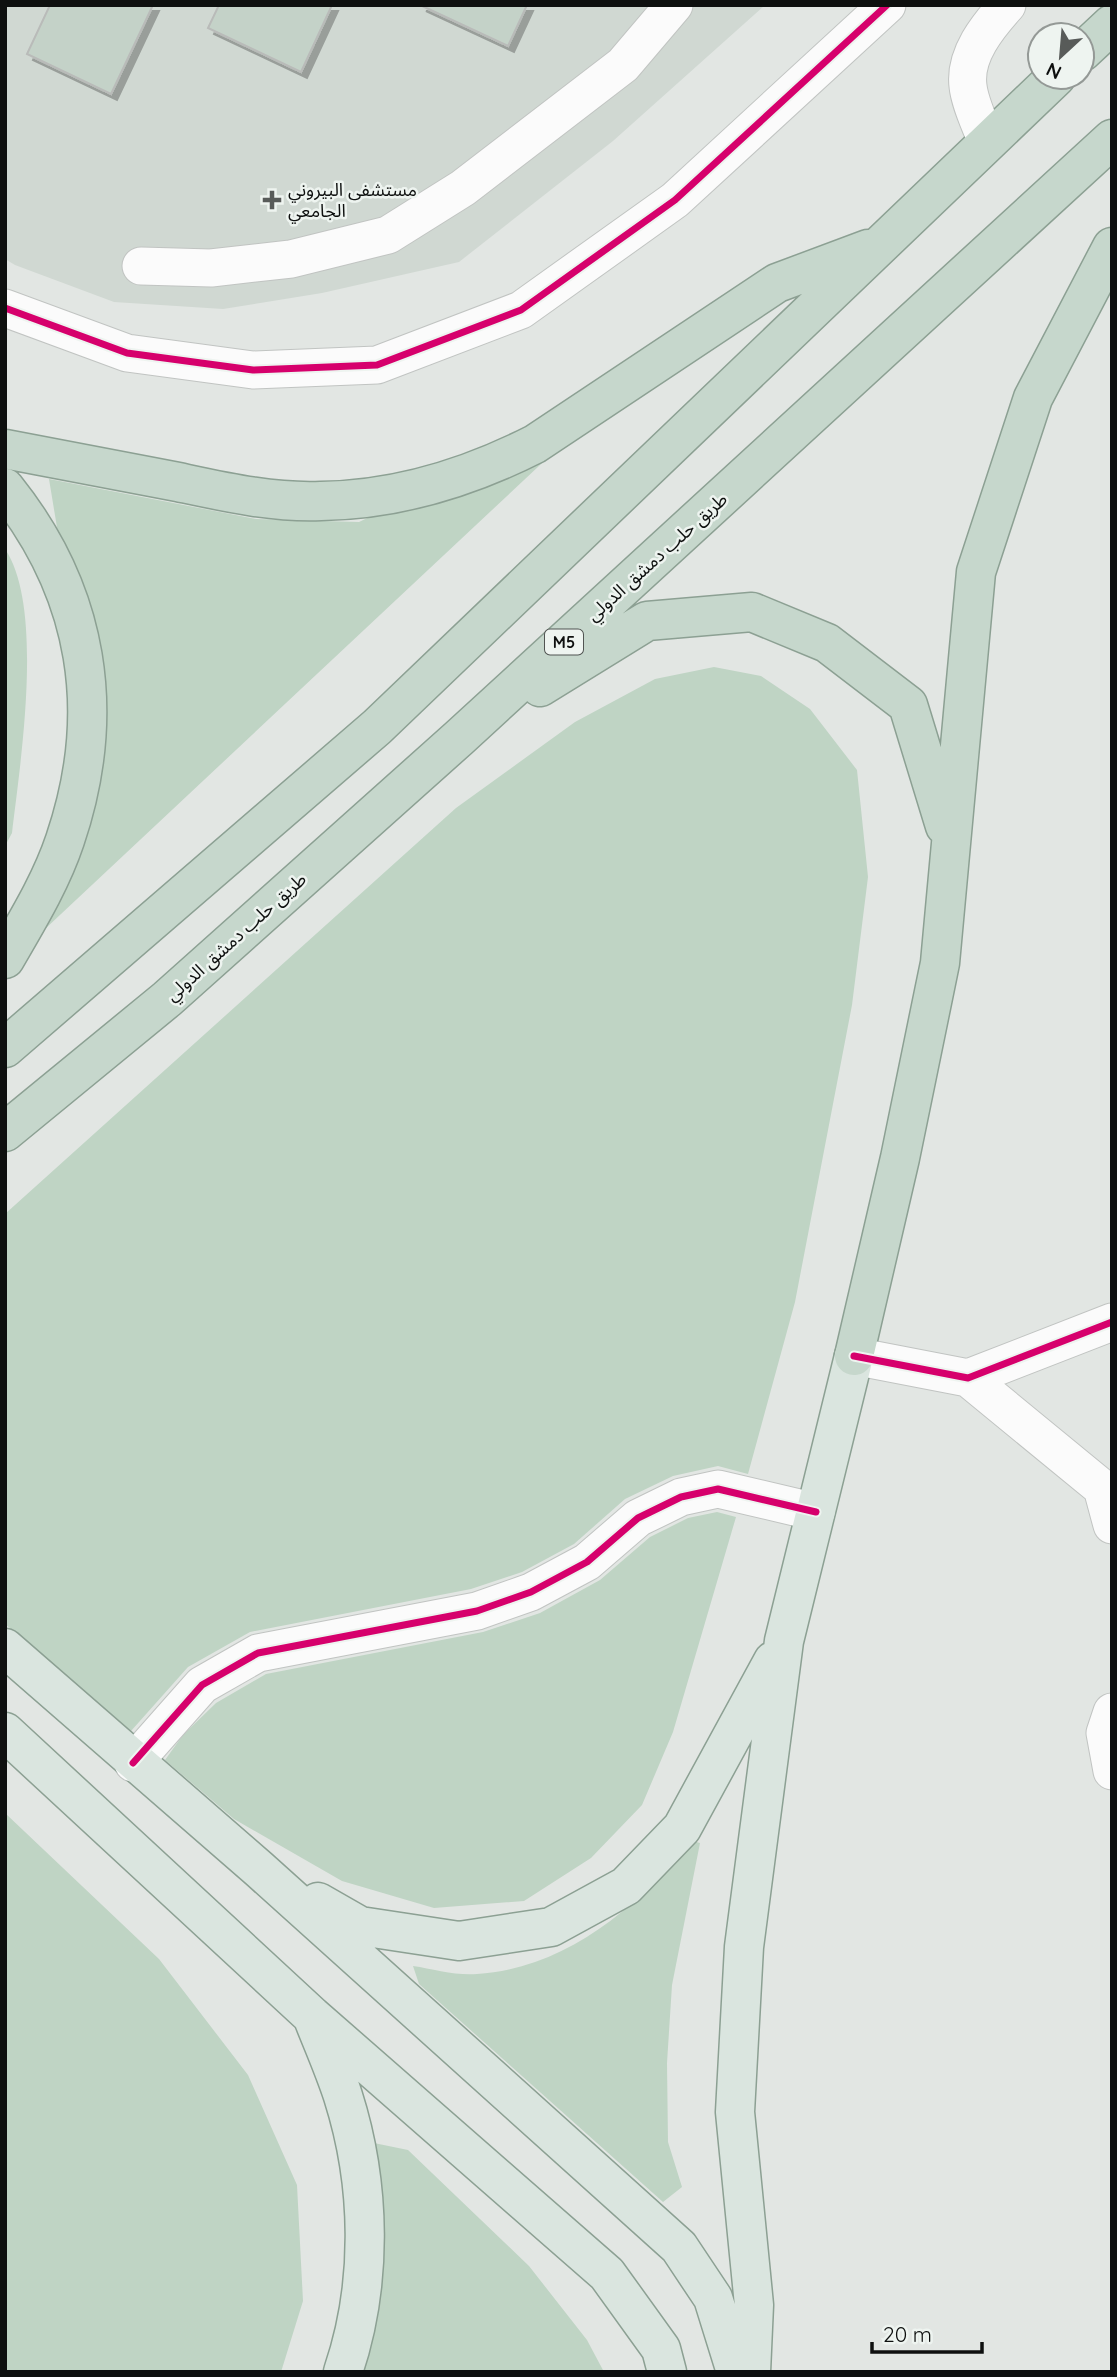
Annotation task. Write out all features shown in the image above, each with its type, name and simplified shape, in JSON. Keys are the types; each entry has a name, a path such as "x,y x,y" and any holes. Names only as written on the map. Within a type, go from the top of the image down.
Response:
{"highway":[{"path":"1096,39 1112,24"},
{"path":"5,1048 377,727 1041,91"},
{"name":"طريق حلب دمشق الدولي","path":"5,1132 167,999 459,738 1112,139"},
{"path":"5,449 270,499 331,501 417,490 497,463 535,444 777,283 884,243"},
{"path":"854,1356 900,1158 940,963 976,572 1033,398 1112,247"},
{"path":"5,488 29,518 67,590 88,680 89,723 80,782 65,841 41,896 5,959"},
{"path":"459,738 647,621 752,612 827,643 908,705 951,845"}],"main road":[{"path":"751,2372 754,2305 735,2112 744,1947 784,1641 854,1356"},
{"path":"259,1869 360,1926 459,1941 551,1927 626,1886 682,1828 784,1641"},
{"path":"5,1648 133,1763 259,1869 679,2247 713,2298 736,2372"},
{"path":"5,1732 312,2016 607,2274 661,2349 667,2372"},
{"path":"312,2016 343,2096 359,2159 365,2224 362,2288 343,2372"}],"street":[{"path":"141,266 211,268 291,260 388,235 463,188 623,65 674,5"},
{"path":"5,308 127,353 253,370 377,365 521,310 675,200 887,5"},
{"path":"987,143 967,85 970,64 989,25 1007,5"},
{"path":"968,1378 1112,1322"},
{"path":"854,1356 968,1378 1102,1488 1112,1525"},
{"path":"133,1763 202,1685 258,1653 477,1611 531,1592 587,1562 638,1518 681,1497 718,1489 816,1512"},
{"path":"1112,1712 1105,1733 1112,1771"}],"shaded area":[{"name":"مستشفى البيروني الجامعي","path":"5,5 765,5 613,141 459,262 322,293 223,309 114,302 5,259"}],"green space":[{"path":"603,406 13,959 86,703 49,479 256,519 359,522"},
{"path":"5,549 17,575 24,609 27,647 20,768 12,833 5,846"},
{"path":"714,667 761,676 810,709 857,770 868,877 852,1005 795,1302 748,1474 718,1466 673,1476 625,1499 574,1544 522,1572 471,1589 250,1632 188,1667 131,1731 5,1624 5,1214 456,808 575,722 655,679"},
{"path":"717,1512 736,1517 673,1732 642,1805 591,1858 524,1901 434,1908 342,1881 234,1819 165,1760 183,1735 216,1703 266,1674 483,1632 540,1613 600,1580 650,1537 688,1518"},
{"path":"5,1813 159,1959 248,2075 297,2185 303,2301 281,2372 5,2372"},
{"path":"689,1840 700,1843 672,1985 667,2063 668,2142 682,2187 663,2202 419,1984 413,1966 477,1974 509,1970 569,1947 624,1911 670,1865"},
{"path":"369,2142 408,2150 529,2266 587,2340 604,2372 351,2372"}],"building":[{"path":"50,5 153,5 111,94 27,54"},
{"path":"219,5 332,5 301,72 208,28"},
{"path":"420,5 527,5 508,46"}],"cycle path":[{"path":"5,308 127,353 253,370 377,365 521,310 675,200 887,5"},
{"path":"854,1356 968,1378 1112,1322"},
{"path":"133,1763 202,1685 258,1653 477,1611 531,1592 587,1562 638,1518 681,1497 718,1489 816,1512"}],"place":[{"name":"مستشفى البيروني الجامعي","path":"272,200"}]}
